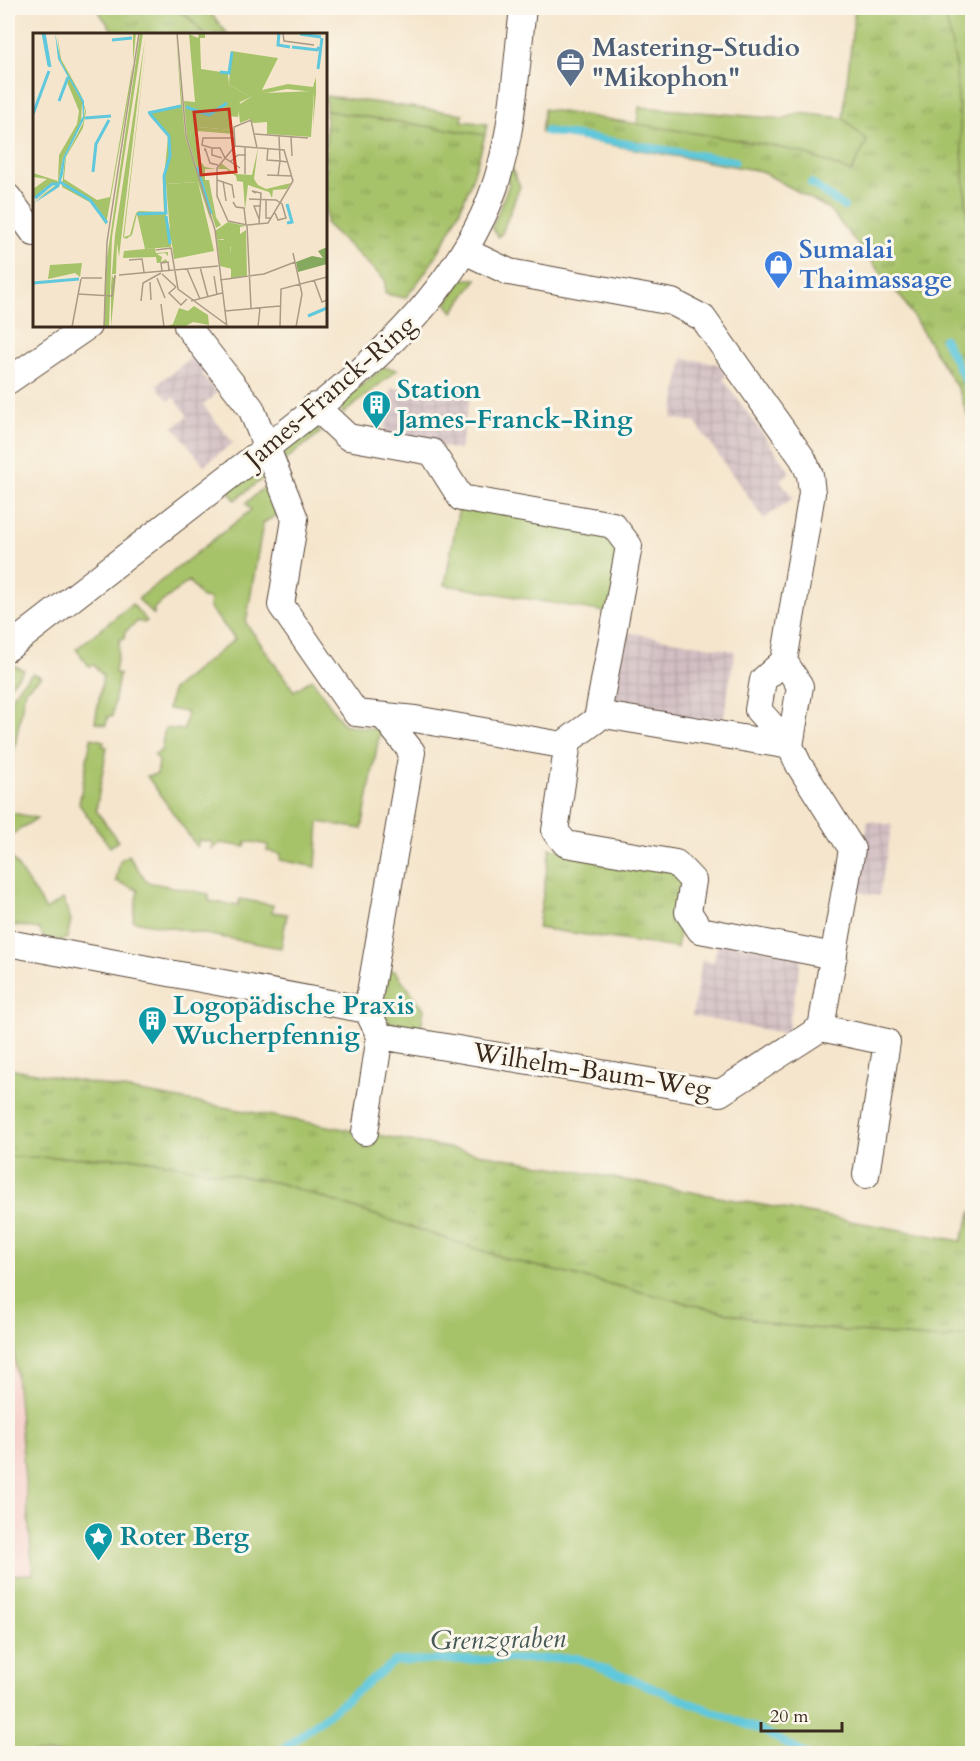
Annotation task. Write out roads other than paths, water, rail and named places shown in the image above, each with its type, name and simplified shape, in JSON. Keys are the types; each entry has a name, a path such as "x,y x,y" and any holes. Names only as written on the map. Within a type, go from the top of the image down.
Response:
{"street":[{"name":"James-Franck-Ring","path":"8,648 366,367 423,311 465,251 484,214 502,160 523,8"},
{"path":"10,206 33,232"},
{"path":"465,251 509,272 672,302 703,318 798,452 810,475 812,493 784,661 763,680 758,710 790,746 799,765 852,849 821,1028 887,1042 866,1175"},
{"path":"8,381 87,327"},
{"path":"188,327 251,408 268,446 295,519 281,605 356,713 385,718 415,718 562,745 596,720 629,546 613,525 461,498 432,452 348,437 315,406"},
{"path":"784,661 800,686 790,746"},
{"path":"598,714 790,746"},
{"path":"365,1132 380,1036 367,1010 412,752 385,718"},
{"path":"568,742 555,831 566,844 676,863 693,881 688,912 700,930 834,956"},
{"path":"8,943 367,1010"},
{"name":"Wilhelm-Baum-Weg","path":"380,1036 720,1093 821,1028"}],"waterway":[{"path":"546,131 735,161"},
{"path":"811,183 844,207"},
{"path":"944,339 972,393"},
{"name":"Grenzgraben","path":"277,1754 395,1661 577,1658 765,1732 805,1754"}],"place":[{"name":"Mastering-Studio \"Mikophon\"","path":"571,88"},
{"name":"Sumalai Thaimassage","path":"778,290"},
{"name":"Station James-Franck-Ring","path":"376,430"},
{"name":"Logopädische Praxis Wucherpfennig","path":"152,1046"},
{"name":"Roter Berg","path":"99,1562"}]}
